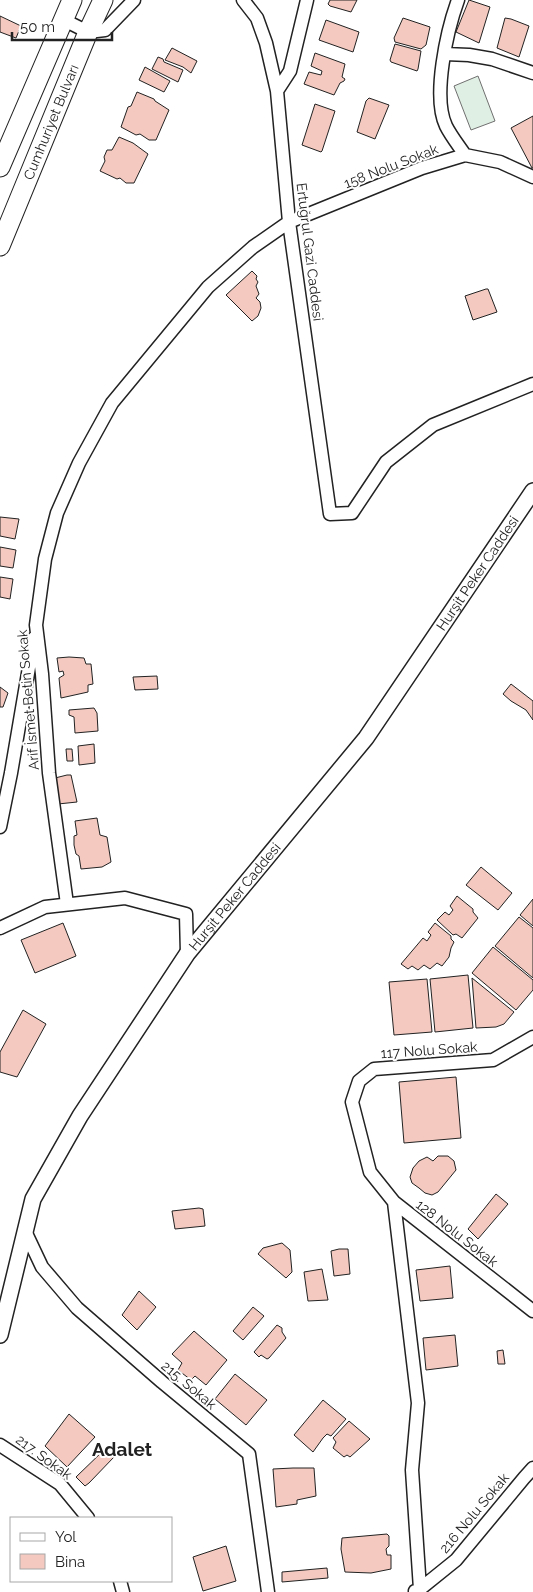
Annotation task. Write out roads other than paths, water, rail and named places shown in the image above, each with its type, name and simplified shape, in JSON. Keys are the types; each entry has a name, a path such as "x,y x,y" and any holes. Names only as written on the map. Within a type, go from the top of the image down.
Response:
{"main road":[{"name":"Cumhuriyet Bulvarı","path":"0,166 72,0"},
{"name":"Cumhuriyet Bulvarı","path":"0,246 103,0"}],"street":[{"path":"64,20 88,32 106,30 134,0"},
{"name":"Ertuğrul Gazi Caddesi","path":"243,0 257,18 266,43 276,91 289,222 330,514 352,513 386,462 433,426 533,384"},
{"path":"276,91 290,70 306,0"},
{"path":"458,0 451,18 444,54 440,105 446,126 466,156"},
{"path":"444,54 469,55 492,59 533,73"},
{"name":"158 Nolu Sokak","path":"289,222 422,168 466,156 500,162 533,177"},
{"name":"Arif İsmet Betin Sokak","path":"67,904 49,773 42,674 36,625 45,559 56,513 79,463 112,403 208,287 253,247 289,222"},
{"name":"Hurşit Peker Caddesi","path":"0,1335 33,1199 80,1116 187,954 366,738 533,491"},
{"path":"0,827 36,625"},
{"path":"0,928 45,906 125,898 186,914 187,954"},
{"name":"117 Nolu Sokak","path":"370,1172 352,1102 359,1081 374,1069 493,1060 533,1037"},
{"name":"128 Nolu Sokak","path":"370,1172 394,1202 533,1311"},
{"path":"394,1202 418,1403 412,1470 416,1591"},
{"name":"215. Sokak","path":"25,1231 42,1267 77,1308 249,1454 268,1592"},
{"name":"217. Sokak","path":"0,1445 60,1484 87,1517"},
{"name":"216 Nolu Sokak","path":"416,1591 456,1560 533,1468"}],"district":[{"name":"Adalet","path":"122,1449"}]}
